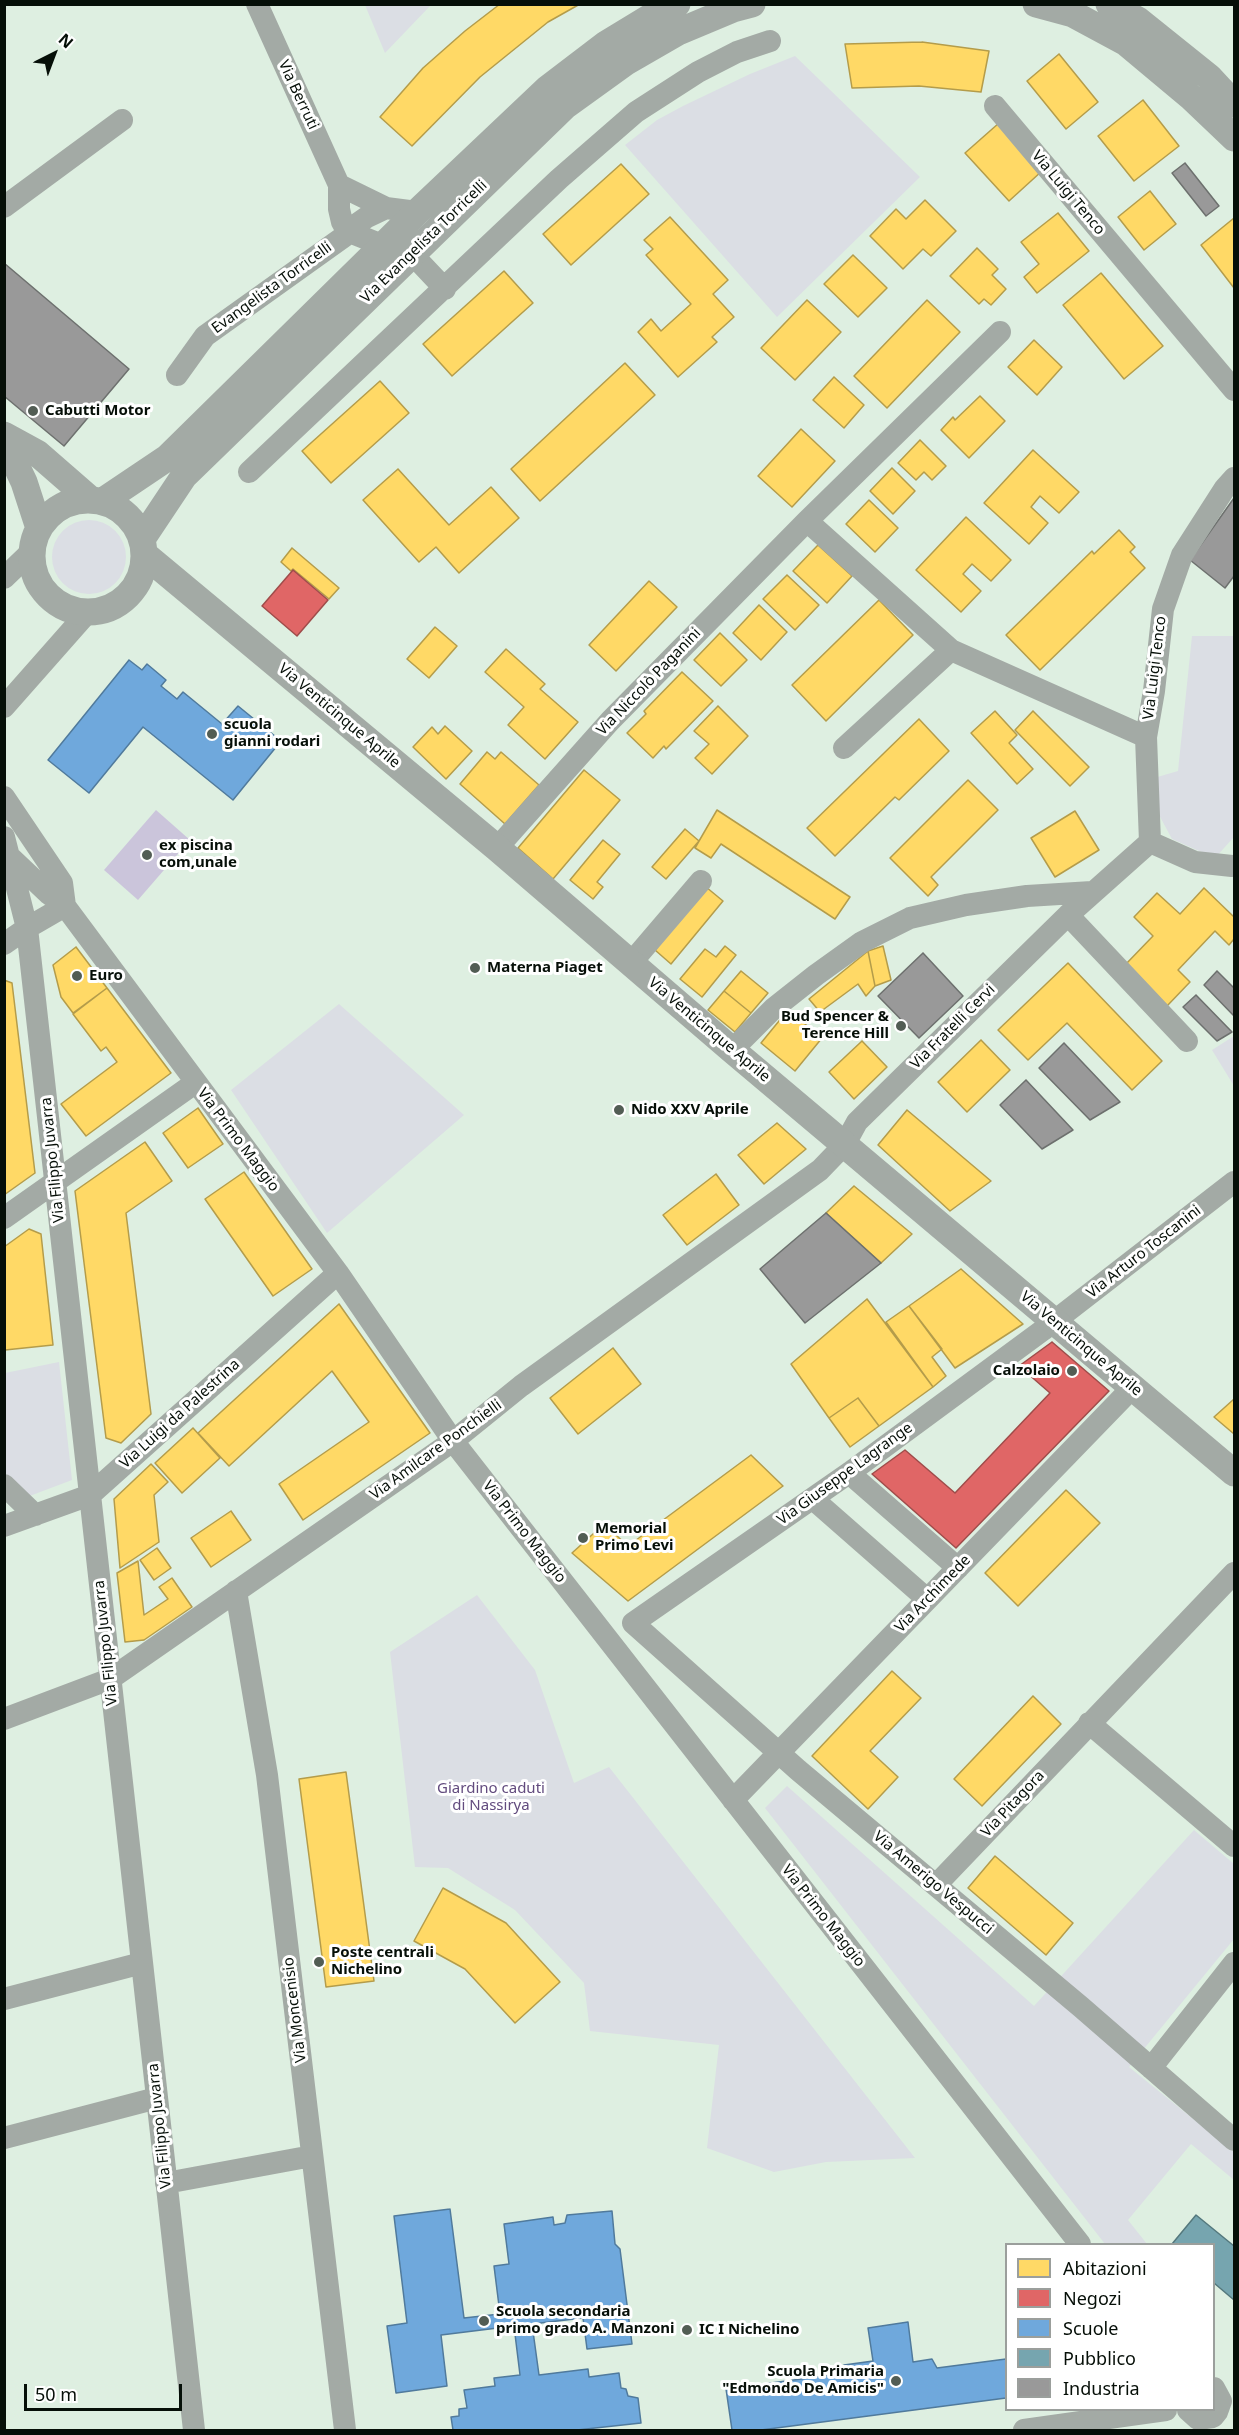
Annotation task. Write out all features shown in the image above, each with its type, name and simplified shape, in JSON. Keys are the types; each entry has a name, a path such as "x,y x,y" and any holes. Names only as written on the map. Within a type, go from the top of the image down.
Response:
{"street":[{"name":"Via Berruti","path":"257,4 339,185 339,209 342,222 348,232 353,274"},
{"name":"Via Evangelista Torricelli","path":"97,500 167,458 382,245 547,89 606,44 657,13 677,4"},
{"name":"Via Evangelista Torricelli","path":"144,547 184,476 565,106 626,62 678,32 733,9 752,4"},
{"path":"1036,4 1073,14 1125,42 1192,98 1234,138"},
{"path":"1109,4 1138,20 1209,78 1234,104"},
{"path":"249,472 559,179 636,112 698,72 737,52 770,41"},
{"name":"Via Luigi Tenco","path":"995,106 1234,390"},
{"path":"4,207 122,120"},
{"path":"339,185 386,208 417,212"},
{"name":"Evangelista Torricelli","path":"177,375 205,336 367,217 386,208"},
{"path":"348,232 412,254 445,289"},
{"name":"Via Niccolò Paganini","path":"497,848 610,720 807,521 1000,332"},
{"path":"4,435 37,453 97,500 128,515 144,547 142,575 132,592 112,608 87,613 57,605 37,583 30,553 38,525 59,506 97,500"},
{"path":"4,440 24,482 38,525"},
{"name":"Via Luigi Tenco","path":"1150,842 1146,737 1154,691 1162,609 1182,555 1234,478"},
{"path":"807,521 951,650 1146,737"},
{"name":"Via Venticinque Aprile","path":"144,547 183,589 497,848 732,1050 1234,1473"},
{"path":"4,578 30,553"},
{"path":"132,592 183,589"},
{"path":"4,707 87,613"},
{"path":"844,748 951,650"},
{"name":"Via Primo Maggio","path":"4,798 62,883 65,906 338,1273 453,1441 1079,2243"},
{"path":"1150,842 1195,862 1234,865"},
{"name":"Via Fratelli Cervi","path":"844,1144 857,1122 1092,892 1132,860 1150,842"},
{"name":"Via Filippo Juvarra","path":"7,849 49,894 65,906"},
{"name":"Via Filippo Juvarra","path":"7,849 27,928 194,2430"},
{"path":"631,963 701,881"},
{"path":"732,1050 773,1010 825,968 862,942 910,918 976,903 1027,896 1092,892"},
{"path":"4,944 65,906"},
{"path":"1068,915 1187,1041"},
{"path":"4,1218 195,1083"},
{"name":"Via Amilcare Ponchielli","path":"4,1719 110,1679 453,1441 521,1386 820,1170 844,1144"},
{"name":"Via Arturo Toscanini","path":"1054,1322 1234,1182"},
{"name":"Via Luigi da Palestrina","path":"4,1526 90,1495 338,1273"},
{"name":"Via Giuseppe Lagrange","path":"633,1623 813,1499 1054,1322"},
{"name":"Via Archimede","path":"733,1800 1132,1388"},
{"path":"849,1473 958,1568"},
{"path":"4,1485 35,1515"},
{"path":"813,1499 927,1599"},
{"name":"Via Pitagora","path":"936,1886 1234,1573"},
{"name":"Via Moncenisio","path":"236,1591 266,1766 345,2430"},
{"name":"Via Amerigo Vespucci","path":"633,1623 779,1753 1234,2140"},
{"path":"1089,1723 1234,1846"},
{"path":"4,1999 142,1963"},
{"path":"1151,2068 1234,1963"},
{"path":"4,2138 157,2098"},
{"path":"166,2183 312,2156"},
{"path":"1190,2411 1198,2419 1218,2424 1222,2390"},
{"path":"1024,2430 1152,2411"}],"green space":[{"path":"365,5 431,5 385,53"},
{"path":"795,56 920,177 777,317 625,145 657,120 683,106 750,74"},
{"path":"89,520 110,526 120,536 126,557 120,578 110,588 89,594 68,588 58,578 52,557 58,536 68,526"},
{"path":"1192,636 1234,636 1234,837 1215,858 1172,839 1158,813 1154,778 1178,771"},
{"path":"339,1004 464,1115 327,1233 231,1090"},
{"path":"1234,1036 1234,1086 1212,1050"},
{"path":"59,1362 72,1480 27,1497 5,1473 5,1373"},
{"name":"Giardino caduti di Nassirya","path":"477,1595 535,1670 574,1783 609,1767 915,2158 826,2162 774,2172 707,2148 719,2045 590,2031 584,1983 515,1910 448,1868 415,1867 390,1652"},
{"path":"787,1786 1034,2006 1194,1830 1234,1864 1234,1939 1129,2067 1234,2152 1234,2180 1191,2144 1128,2220 1146,2243 1104,2243 765,1808"}],"shaded area":[{"name":"ex piscina com,unale","path":"156,810 190,840 138,900 104,870"}],"building: Abitazioni":[{"path":"500,4 580,4 548,22 480,77 412,146 380,117 423,68"},
{"path":"922,42 989,51 981,92 919,86 852,88 845,44"},
{"path":"1059,54 1098,102 1066,129 1027,81"},
{"path":"1143,100 1179,146 1134,181 1098,136"},
{"path":"999,123 1042,171 1009,201 965,153"},
{"path":"621,164 649,194 571,265 543,234"},
{"path":"1150,191 1176,224 1144,250 1118,217"},
{"path":"925,200 956,231 931,256 923,249 903,269 870,236 896,209 906,219"},
{"path":"1058,213 1089,251 1037,293 1024,277 1039,264 1021,242"},
{"path":"670,217 728,280 713,294 734,317 712,337 717,342 678,377 638,332 651,319 661,331 691,304 646,255 653,249 644,240"},
{"path":"1234,218 1234,288 1201,245"},
{"path":"977,248 998,269 992,275 1006,289 991,305 984,299 979,304 950,276"},
{"path":"853,255 887,288 858,317 824,284"},
{"path":"504,271 533,303 452,376 423,344"},
{"path":"1101,273 1163,346 1124,379 1063,305"},
{"path":"807,300 841,332 795,380 761,348"},
{"path":"927,300 960,332 887,408 854,376"},
{"path":"1034,340 1062,367 1037,395 1008,367"},
{"path":"625,363 655,395 540,501 511,469"},
{"path":"834,377 864,405 844,428 813,400"},
{"path":"380,381 409,413 331,483 302,451"},
{"path":"980,396 1005,421 969,458 941,430 953,417 955,420"},
{"path":"801,429 835,461 792,507 758,476"},
{"path":"920,440 946,466 932,480 924,472 916,480 898,463"},
{"path":"1033,450 1079,492 1059,513 1040,496 1031,507 1048,523 1029,544 984,503"},
{"path":"892,468 915,491 893,514 870,491"},
{"path":"398,469 449,525 491,487 519,518 459,573 436,547 419,562 363,500"},
{"path":"869,500 898,528 875,552 846,524"},
{"path":"966,517 1011,560 991,581 972,564 963,574 981,591 961,612 916,570"},
{"path":"1119,530 1135,547 1130,552 1145,568 1040,670 1006,635 1092,551 1094,554"},
{"path":"818,545 852,576 827,603 793,571"},
{"path":"292,548 339,588 329,599 281,562"},
{"path":"787,575 819,605 795,630 763,599"},
{"path":"649,581 677,607 616,671 589,645"},
{"path":"879,600 913,635 826,721 792,685"},
{"path":"759,605 787,632 761,660 733,633"},
{"path":"435,627 457,646 429,678 407,659"},
{"path":"720,633 747,660 721,686 694,660"},
{"path":"506,649 545,684 540,689 578,722 545,759 508,725 524,707 485,672"},
{"path":"682,672 713,701 666,749 664,746 653,758 627,733 646,714 644,711"},
{"path":"718,706 748,736 712,774 695,758 709,744 694,731"},
{"path":"995,711 1017,735 1009,743 1033,769 1017,784 971,733"},
{"path":"1033,711 1089,767 1070,786 1015,730"},
{"path":"919,719 949,751 899,800 895,797 835,856 807,828"},
{"path":"445,726 472,751 446,779 413,747 432,727 438,734"},
{"path":"487,752 495,759 501,752 539,785 505,824 460,784"},
{"path":"584,770 620,800 553,879 518,848"},
{"path":"968,780 998,810 931,877 938,885 928,896 890,858"},
{"path":"717,810 850,897 835,919 721,844 711,858 695,848"},
{"path":"1075,811 1099,850 1055,877 1031,838"},
{"path":"685,829 699,841 666,879 652,867"},
{"path":"603,840 620,854 597,882 603,887 593,899 570,880"},
{"path":"706,887 723,901 671,964 655,950"},
{"path":"1204,888 1234,917 1234,939 1229,945 1215,931 1178,970 1190,982 1167,1006 1125,965 1153,936 1134,917 1157,893 1180,914"},
{"path":"725,946 736,955 702,997 680,979 705,949 716,957"},
{"path":"883,946 891,980 875,986 868,951"},
{"name":"Euro","path":"76,947 107,988 73,1013 61,997 53,965"},
{"path":"868,951 875,986 866,996 858,984 820,1012 809,999"},
{"path":"1068,963 1162,1061 1132,1090 1067,1023 1028,1060 998,1030"},
{"path":"741,971 768,993 751,1013 724,991"},
{"path":"4,980 12,983 35,1173 4,1195"},
{"path":"107,988 171,1073 86,1136 61,1104 117,1062 106,1047 101,1051 73,1014"},
{"path":"724,991 751,1013 735,1032 708,1010"},
{"path":"788,1010 822,1038 795,1071 761,1043"},
{"path":"981,1040 1010,1070 967,1112 938,1082"},
{"path":"862,1041 887,1067 854,1099 829,1072"},
{"path":"198,1108 223,1144 188,1168 163,1133"},
{"path":"907,1110 991,1181 950,1211 878,1145"},
{"path":"777,1123 806,1149 764,1184 738,1155"},
{"path":"145,1142 172,1181 126,1213 151,1414 121,1443 106,1438 75,1191"},
{"path":"244,1172 312,1269 273,1296 205,1199"},
{"path":"716,1174 739,1205 687,1245 663,1215"},
{"path":"854,1186 912,1234 881,1263 826,1213"},
{"path":"29,1229 41,1234 53,1345 5,1350 4,1247"},
{"path":"961,1269 1023,1324 955,1368 909,1306"},
{"path":"867,1299 933,1387 879,1426 858,1398 829,1418 791,1364"},
{"path":"339,1304 430,1433 303,1520 279,1484 369,1422 332,1371 229,1466 198,1433"},
{"path":"909,1306 942,1349 932,1357 946,1376 933,1387 886,1322"},
{"path":"613,1348 641,1384 578,1434 550,1398"},
{"path":"858,1398 879,1426 850,1447 829,1418"},
{"path":"1234,1399 1234,1434 1214,1417"},
{"path":"193,1428 220,1458 182,1493 155,1463"},
{"path":"751,1455 783,1486 628,1601 572,1553 604,1524 628,1546"},
{"path":"151,1464 168,1482 154,1495 159,1542 120,1568 114,1499"},
{"path":"1066,1490 1100,1523 1018,1606 985,1573"},
{"path":"231,1511 251,1540 211,1567 191,1538"},
{"path":"157,1548 171,1568 154,1580 140,1560"},
{"path":"138,1561 144,1615 168,1599 159,1587 172,1578 192,1607 144,1640 125,1642 117,1573"},
{"path":"892,1671 921,1698 870,1751 898,1777 868,1809 812,1756"},
{"path":"1033,1696 1061,1724 982,1806 954,1779"},
{"path":"346,1772 374,1981 326,1987 299,1779"},
{"path":"995,1856 1073,1923 1046,1955 968,1888"},
{"path":"443,1888 506,1923 560,1982 515,2023 465,1969 414,1941"}],"building: Negozi":[{"path":"293,570 328,600 297,636 262,606"},
{"path":"1052,1342 1109,1391 956,1548 872,1474 905,1450 955,1493 1050,1393 1019,1366"}],"building: Scuole":[{"name":"scuola gianni rodari","path":"129,660 142,670 147,664 166,680 161,686 177,699 183,692 222,724 238,706 281,741 233,800 143,727 89,793 48,760"},
{"name":"Scuola secondaria primo grado A. Manzoni","path":"450,2209 464,2318 500,2314 494,2266 509,2264 504,2224 553,2217 554,2225 565,2223 567,2215 612,2211 615,2244 620,2249 632,2344 587,2349 583,2318 532,2324 539,2375 588,2369 589,2377 619,2373 621,2388 626,2389 628,2396 638,2398 641,2423 577,2430 453,2430 451,2417 459,2416 459,2409 467,2408 464,2390 495,2386 494,2378 520,2375 514,2326 441,2335 447,2386 396,2393 387,2326 407,2323 394,2216"},
{"name":"Scuola Primaria \"Edmondo De Amicis\"","path":"908,2322 913,2362 932,2359 937,2368 1005,2359 1005,2398 761,2430 732,2430 726,2389 846,2373 844,2365 873,2361 868,2328"}],"building: Pubblico":[{"path":"1196,2215 1234,2246 1234,2300 1215,2284 1215,2243 1173,2243"}],"building: Industria":[{"path":"1185,163 1219,206 1206,216 1172,173"},
{"path":"4,263 129,369 64,446 4,396"},
{"path":"1234,498 1234,576 1225,588 1190,560"},
{"path":"923,953 963,996 919,1038 878,996"},
{"path":"1217,971 1234,988 1234,1016 1204,985"},
{"path":"1196,995 1232,1032 1217,1041 1183,1007"},
{"path":"1064,1043 1120,1102 1090,1120 1039,1068"},
{"path":"1026,1080 1073,1130 1042,1149 1000,1105"},
{"path":"826,1213 881,1263 805,1323 760,1269"}],"place":[{"name":"Cabutti Motor","path":"33,411"},
{"name":"scuola gianni rodari","path":"212,734"},
{"name":"ex piscina com,unale","path":"147,855"},
{"name":"Materna Piaget","path":"475,968"},
{"name":"Euro","path":"77,976"},
{"name":"Bud Spencer & Terence Hill","path":"901,1026"},
{"name":"Nido XXV Aprile","path":"619,1110"},
{"name":"Calzolaio","path":"1072,1371"},
{"name":"Memorial Primo Levi","path":"583,1538"},
{"name":"Poste centrali Nichelino","path":"319,1962"},
{"name":"Scuola secondaria primo grado A. Manzoni","path":"484,2321"},
{"name":"IC I Nichelino","path":"687,2330"},
{"name":"Scuola Primaria \"Edmondo De Amicis\"","path":"896,2381"}]}
